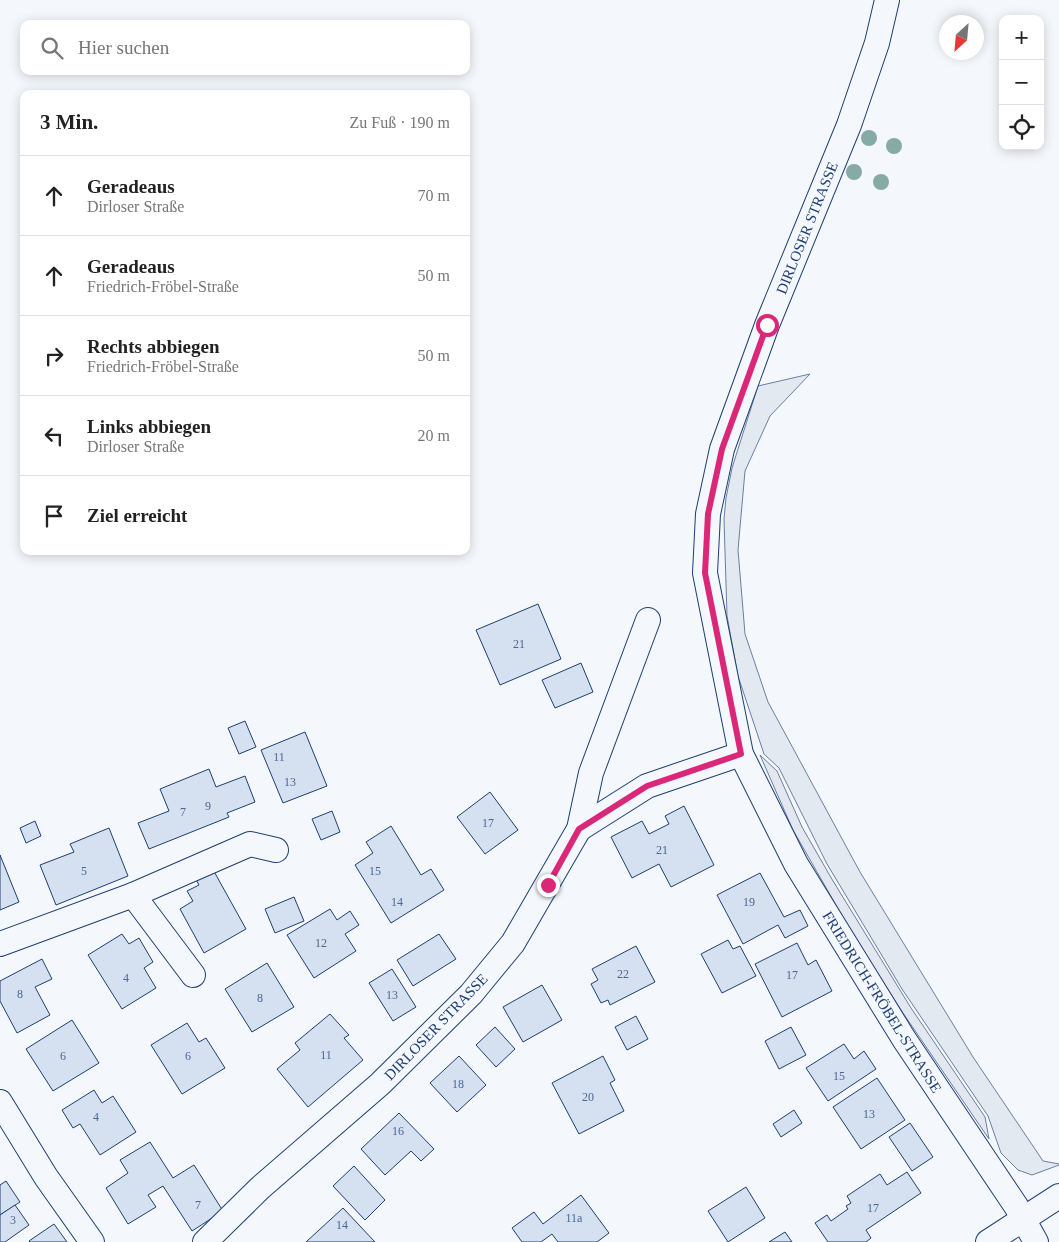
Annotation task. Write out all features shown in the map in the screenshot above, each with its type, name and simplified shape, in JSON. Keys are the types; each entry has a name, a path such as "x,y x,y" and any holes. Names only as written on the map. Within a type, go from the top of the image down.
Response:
{"street":[{"name":"DIRLOSER STRASSE","path":"705,573 708,514 722,449 767,325 849,125 877,43 887,0"},
{"name":"FRIEDRICH-FRÖBEL-STRASSE","path":"705,573 741,754 796,864 904,1039 1010,1198 1036,1242"},
{"name":"DIRLOSER STRASSE","path":"205,1242 260,1188 380,1084 471,994 513,943 579,829 591,773 648,620"},
{"path":"579,829 647,786 741,754"},
{"path":"0,944 132,895 250,844 276,850"},
{"path":"132,895 193,975"},
{"path":"0,1102 46,1177 92,1242"},
{"path":"988,1242 1059,1196"}],"shaded area":[{"path":"810,374 770,416 745,471 738,550 745,634 768,702 860,872 973,1057 1043,1161 1059,1164 1032,1175 1018,1170 1001,1153 988,1116 902,989 827,864 779,768 764,754 738,676 727,616 724,519 732,468 758,386"},
{"path":"760,755 777,771 802,827 833,881 911,1008 985,1117 989,1139 856,940 793,830"}],"building":[{"path":"538,604 561,659 500,685 476,630"},
{"path":"581,663 593,692 555,708 542,680"},
{"path":"245,721 256,747 239,754 228,728"},
{"path":"305,732 327,786 283,803 261,750"},
{"path":"209,769 216,787 245,776 255,802 227,813 229,817 149,849 138,823 169,811 160,789"},
{"path":"490,792 518,830 485,854 457,817"},
{"path":"684,806 714,865 671,887 659,864 632,878 611,837 642,821 649,834 669,824 665,816"},
{"path":"332,811 340,832 321,840 312,819"},
{"path":"35,821 41,836 26,843 20,828"},
{"path":"391,826 421,875 431,869 444,890 391,923 355,865 373,853 366,842"},
{"path":"109,828 128,876 56,905 40,865 74,852 70,844"},
{"path":"0,855 19,902 0,910"},
{"path":"211,866 246,929 204,953 180,909 193,901 187,891 199,885 194,876"},
{"path":"760,873 784,917 800,910 808,926 785,938 778,925 743,944 717,895"},
{"path":"294,897 304,921 275,933 265,909"},
{"path":"330,909 337,920 350,911 359,925 345,934 356,951 314,978 287,935"},
{"path":"122,934 129,944 139,938 153,962 144,968 156,988 122,1009 88,955"},
{"path":"439,934 456,959 413,986 397,960"},
{"path":"728,940 733,949 740,946 756,976 722,993 701,954"},
{"path":"797,943 808,965 816,960 832,991 782,1017 755,964"},
{"path":"636,946 655,982 610,1005 608,1000 601,1003 591,984 598,980 592,969"},
{"path":"42,959 52,979 35,987 50,1015 17,1033 0,1001 0,981"},
{"path":"267,963 294,1007 252,1032 225,989"},
{"path":"392,969 416,1007 393,1021 369,983"},
{"path":"542,985 562,1020 523,1042 503,1007"},
{"path":"330,1014 349,1035 344,1038 363,1060 308,1107 277,1069 300,1050 295,1043"},
{"path":"636,1016 648,1039 627,1050 615,1027"},
{"path":"72,1020 99,1063 53,1091 26,1049"},
{"path":"187,1023 199,1042 206,1038 225,1068 182,1094 151,1045"},
{"path":"495,1027 515,1049 496,1067 476,1045"},
{"path":"791,1027 806,1055 779,1069 765,1041"},
{"path":"844,1044 854,1059 864,1051 876,1069 828,1101 806,1068"},
{"path":"459,1056 486,1085 457,1112 430,1083"},
{"path":"603,1056 615,1080 610,1083 624,1111 579,1134 552,1083"},
{"path":"877,1078 905,1120 861,1149 833,1107"},
{"path":"94,1090 102,1103 113,1096 136,1132 100,1155 80,1124 73,1128 62,1110"},
{"path":"794,1110 802,1123 781,1137 773,1124"},
{"path":"399,1113 434,1149 421,1161 411,1151 385,1175 361,1149"},
{"path":"910,1123 933,1157 912,1171 889,1137"},
{"path":"150,1142 173,1178 194,1165 223,1211 192,1231 163,1186 148,1195 156,1207 128,1224 106,1188 128,1173 120,1160"},
{"path":"354,1166 385,1200 365,1220 333,1186"},
{"path":"907,1172 921,1193 866,1230 871,1238 866,1242 828,1242 815,1223 827,1215 831,1221 848,1209 846,1206 851,1203 847,1196 880,1174 887,1185"},
{"path":"6,1181 20,1202 0,1215 0,1185"},
{"path":"746,1187 765,1218 728,1242 708,1211"},
{"path":"581,1195 609,1233 597,1242 558,1242 552,1234 541,1242 522,1242 512,1228 534,1212 543,1224"},
{"path":"15,1205 29,1225 5,1242 0,1242 0,1215"},
{"path":"343,1208 375,1242 306,1242"},
{"path":"54,1224 67,1242 29,1241"},
{"path":"785,1232 792,1242 769,1242"}],"route":[{"path":"548,885 579,829 647,786 741,754 705,573 708,514 722,449 767,325"}]}
